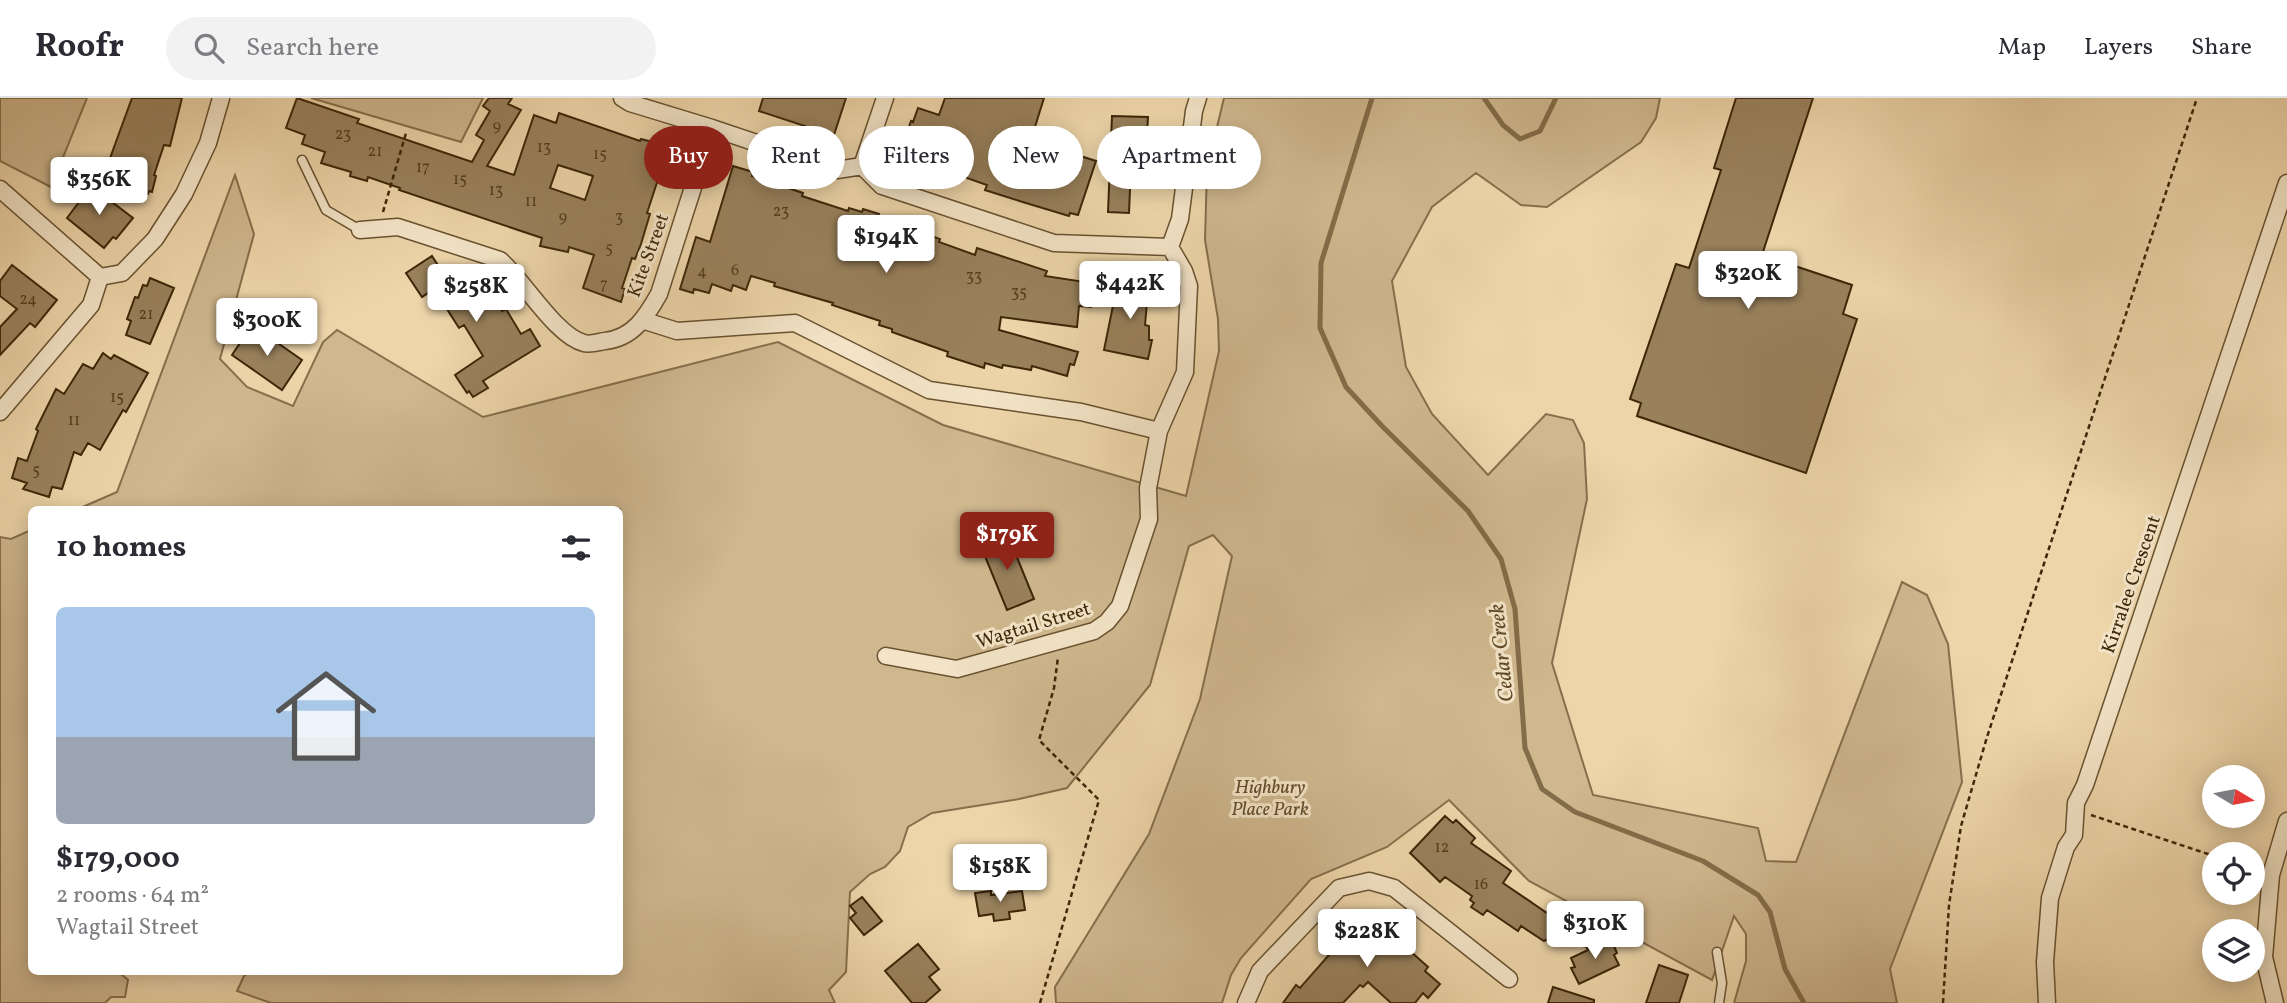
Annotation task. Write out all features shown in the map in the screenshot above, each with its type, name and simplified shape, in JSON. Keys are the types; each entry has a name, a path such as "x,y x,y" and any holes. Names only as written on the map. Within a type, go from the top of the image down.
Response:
{"street":[{"path":"100,277 122,273 155,239 184,194 208,142 221,98"},
{"path":"622,98 630,103 705,126"},
{"path":"876,126 885,98"},
{"path":"891,189 1054,243 1170,247 1180,219 1198,98"},
{"path":"733,135 836,170 859,166"},
{"name":"Kirralee Crescent","path":"2047,1003 2045,962 2050,898 2066,847 2074,835 2076,803 2085,785 2287,183"},
{"path":"0,189 100,277"},
{"name":"Kite Street","path":"360,230 398,227 500,260 514,272 564,332 584,344 612,341 633,332 659,294 693,189"},
{"name":"Wagtail Street","path":"886,656 957,669 1094,631 1107,622 1120,606 1149,519 1148,488 1159,431 1185,372 1189,286 1170,247"},
{"path":"0,412 91,305 100,277"},
{"path":"642,320 677,331 795,323 929,390 1081,412 1159,431"},
{"path":"2276,1003 2264,957 2272,874 2287,821"},
{"path":"1245,1003 1260,971 1339,888 1369,881 1394,888 1509,979"}],"lane":[{"path":"302,160 326,210 360,230"},
{"path":"1717,952 1722,983 1719,1003"}],"path":[{"path":"1943,1003 1949,905 1961,826 1987,737 2197,98"},
{"path":"378,228 406,133"},
{"path":"1040,1003 1099,800 1039,740 1055,688 1059,640"},
{"path":"2075,810 2202,852"}],"green space":[{"path":"0,98 87,98 51,187 0,161"},
{"path":"311,98 483,98 461,142"},
{"name":"Highbury Place Park","path":"1224,98 1660,98 1656,118 1641,142 1547,207 1521,205 1476,173 1432,207 1392,281 1406,367 1432,414 1488,475 1546,414 1573,420 1584,443 1587,499 1552,663 1593,795 1758,828 1766,861 1796,862 1902,582 1927,595 1948,644 1962,782 1890,969 1897,1003 1734,1003 1746,961 1746,934 1734,916 1712,980 1529,881 1449,800 1387,847 1311,879 1241,958 1231,975 1222,1003 1056,1003 1055,987 1149,834 1200,699 1232,556 1213,535 1189,546 1150,685 1067,788 932,813 908,827 900,851 885,867 870,874 850,892 846,972 829,990 835,1003 271,1003 237,991 245,975 623,975 623,506 85,506 117,492 235,175 254,234 220,359 247,387 293,406 323,342 337,330 483,417 778,342 943,425 1186,496 1219,351 1218,319 1205,240 1206,189 1261,189 1261,126 1217,126"},
{"path":"28,531 28,975 122,975 128,980 125,997 111,997 105,1003 0,1003 0,537 11,539"}],"building":[{"path":"132,98 182,98 170,146 164,145 154,175 156,176 152,192 149,191 148,194 102,180"},
{"path":"297,98 359,119 357,123 472,162 484,140 476,135 490,111 483,106 489,98 512,98 508,104 521,110 487,166 514,175 534,115 556,123 559,113 640,141 644,140 644,189 655,189 641,244 635,259 632,258 622,288 625,289 621,302 583,288 594,255 569,247 568,252 540,246 542,238 368,177 367,181 350,176 351,172 321,163 325,152 302,144 305,135 286,128","holes":["558,165 593,176 585,200 550,188"]},
{"path":"763,98 846,98 837,126 805,126 759,111"},
{"path":"945,98 1044,98 1035,126 988,126 988,189 1083,189 1083,157 1096,161 1078,215 1070,213 1069,216 985,190 987,185 974,180 974,126 909,126 918,108 939,115"},
{"path":"1736,98 1813,98 1762,255 1852,285 1843,314 1857,319 1806,473 1637,416 1641,403 1630,399 1676,264 1689,268 1721,170 1714,168"},
{"path":"1112,116 1148,117 1147,126 1112,126"},
{"path":"733,166 747,170 747,189 791,189 803,193 802,196 848,211 849,208 862,212 863,209 879,214 878,217 940,239 939,242 975,255 977,248 1047,271 1045,276 1098,284 1091,307 1079,306 1077,327 1001,317 999,330 1078,352 1074,365 1070,364 1067,376 1032,366 1031,370 1003,365 1002,368 985,363 984,368 947,356 948,352 892,332 892,329 879,325 880,321 751,276 746,290 733,285 731,291 712,284 709,293 694,289 693,293 680,289 696,237 710,242 726,189 733,189"},
{"path":"91,186 133,218 116,239 113,237 104,248 67,218"},
{"path":"1109,189 1130,189 1129,213 1108,212"},
{"path":"432,256 443,273 451,268 470,296 485,286 502,311 506,309 521,334 530,329 540,346 483,381 488,388 473,397 469,391 467,393 455,375 483,356 464,325 459,328 434,289 422,297 406,273"},
{"path":"12,265 57,300 35,327 30,323 0,355 0,327 17,309 0,296 0,281"},
{"path":"150,278 174,288 150,344 126,335 131,321 127,319 135,297 138,298 143,285 147,286"},
{"path":"1149,280 1145,325 1149,326 1149,340 1152,340 1148,359 1104,350 1118,281"},
{"path":"252,325 302,360 282,390 232,355"},
{"path":"103,353 111,359 114,355 148,373 126,412 123,410 100,450 88,443 81,455 74,452 62,489 52,487 49,497 23,489 27,483 12,478 18,458 27,461 38,431 36,429 56,389 64,394 83,364 93,369"},
{"path":"1007,533 1034,599 1007,610 980,544"},
{"path":"1445,816 1453,823 1456,820 1475,838 1471,843 1511,871 1503,883 1547,913 1552,906 1573,921 1568,929 1544,941 1521,926 1518,931 1487,910 1483,915 1471,907 1474,903 1470,900 1472,896 1445,877 1440,882 1410,853"},
{"path":"991,891 991,895 1022,891 1025,910 1009,912 1010,919 994,921 993,914 979,916 975,893"},
{"path":"862,897 882,921 864,935 850,918 856,913 850,906"},
{"path":"1357,914 1377,930 1380,926 1384,930 1389,923 1406,937 1401,943 1428,967 1425,971 1440,984 1428,998 1423,993 1415,1003 1391,1003 1368,982 1363,987 1360,985 1343,1003 1283,1003 1296,985 1300,988 1344,938 1340,935"},
{"path":"1610,937 1619,965 1579,984 1571,968 1575,967 1571,958 1588,950 1586,947"},
{"path":"918,944 939,969 929,977 940,990 925,1003 912,1003 885,971"},
{"path":"1659,965 1688,975 1679,1003 1646,1003"},
{"path":"1553,987 1594,1000 1594,1003 1548,1003"}],"waterway":[{"name":"Cedar Creek","path":"1372,98 1321,263 1320,328 1346,387 1468,511 1501,559 1515,609 1525,748 1542,789 1575,812 1703,861 1758,895 1770,912 1785,969 1804,1003"},
{"name":"Cedar Creek","path":"1484,98 1503,125 1520,139 1540,131 1556,98"}]}
